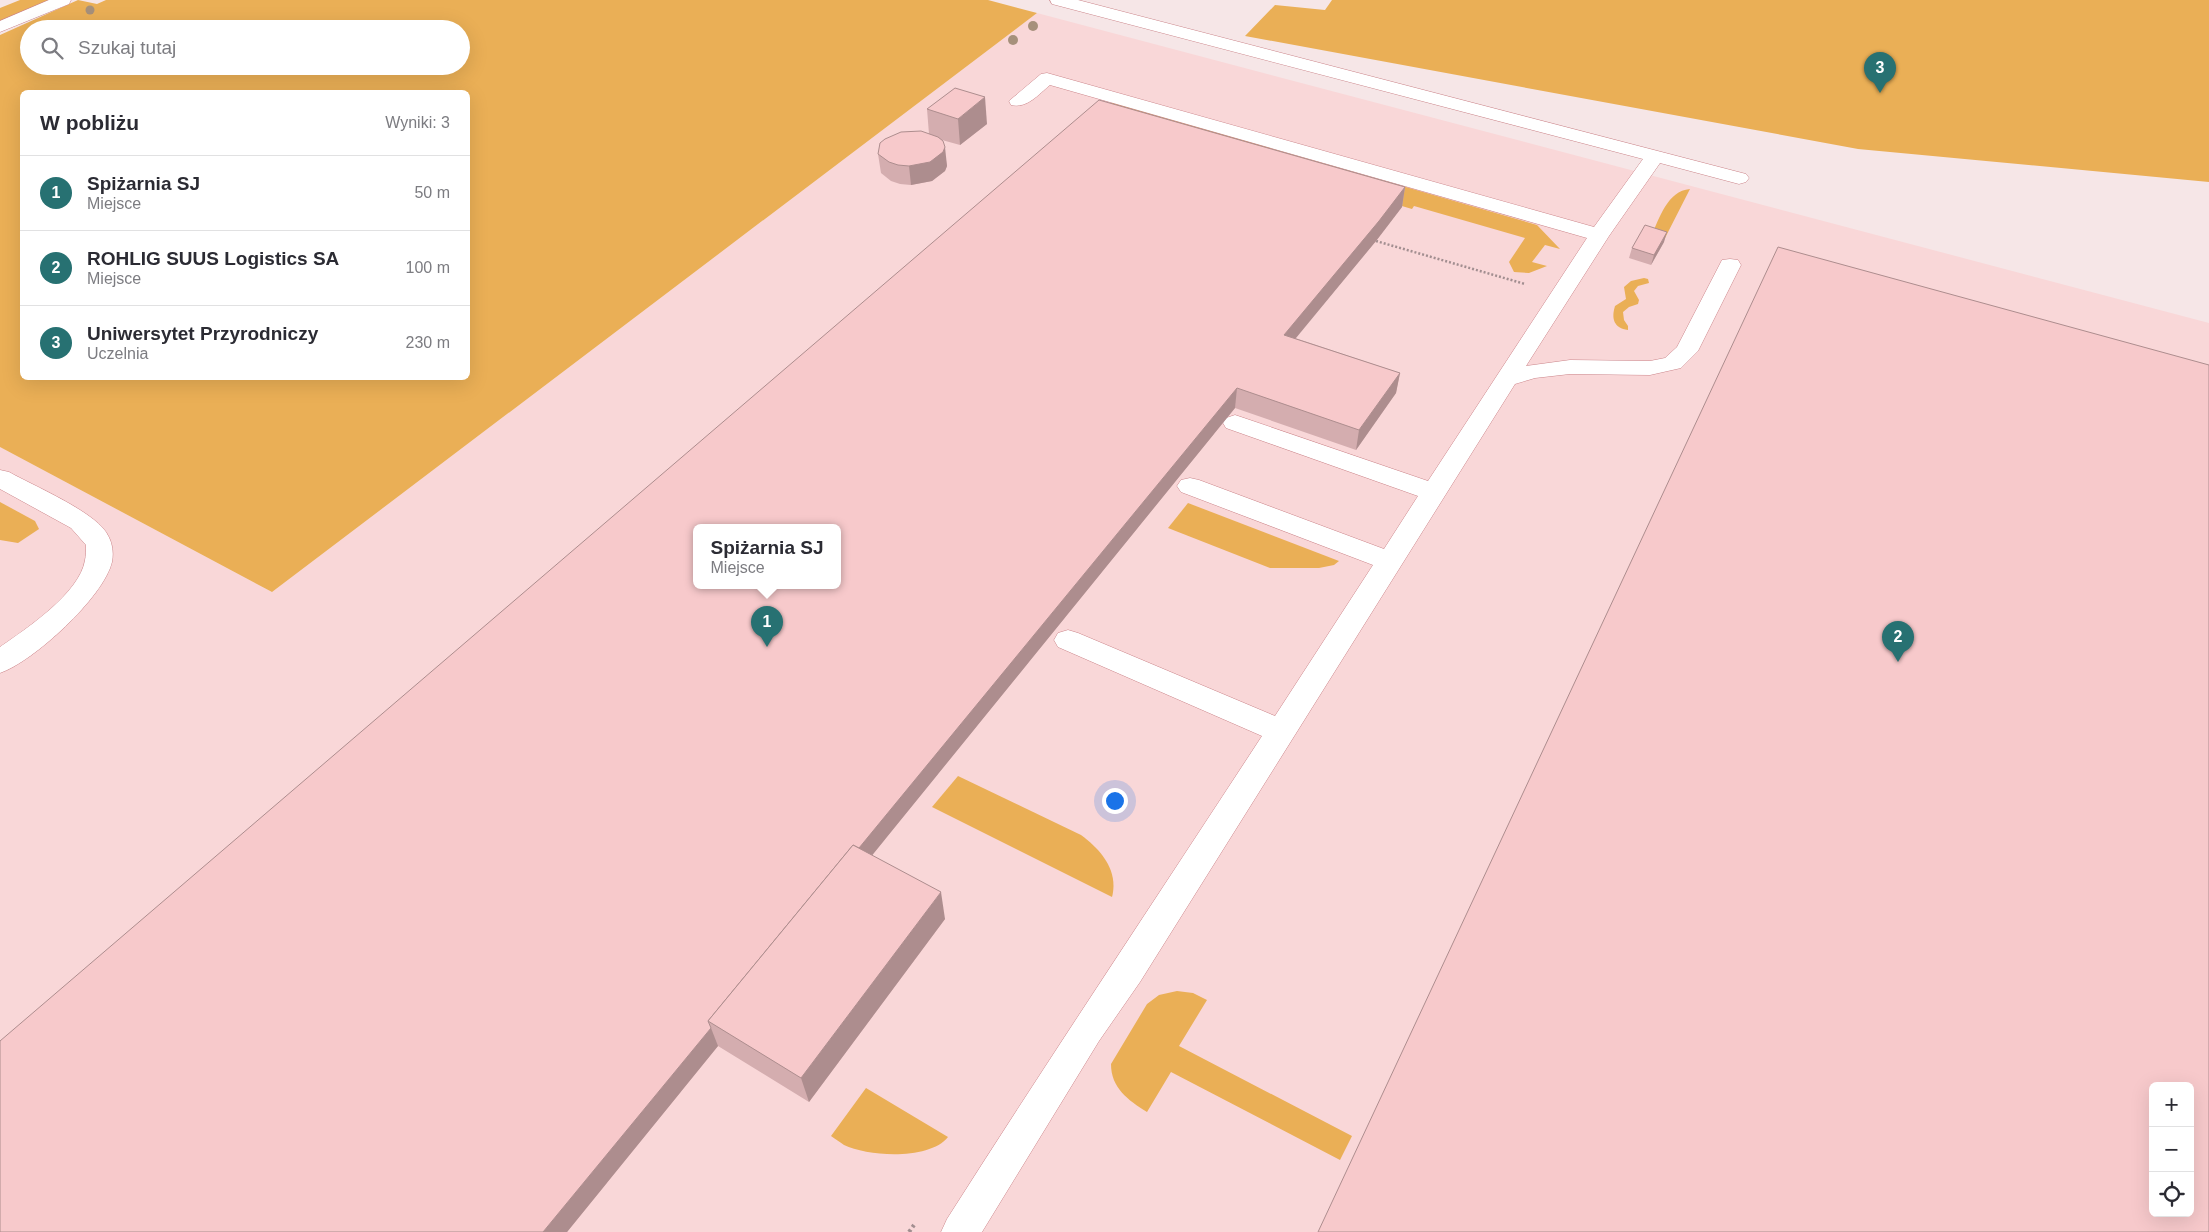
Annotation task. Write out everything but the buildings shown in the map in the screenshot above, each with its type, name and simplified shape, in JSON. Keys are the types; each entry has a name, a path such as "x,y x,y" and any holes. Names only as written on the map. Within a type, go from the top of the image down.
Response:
{"street":[{"path":"0,27 63,0"},
{"path":"1058,0 1739,178"},
{"path":"1018,101 1047,78 1599,235"},
{"path":"960,1232 1433,492 1599,235 1654,157"},
{"path":"1506,379 1534,371 1570,367 1650,368 1673,363 1686,351 1730,266"},
{"path":"1235,422 1433,492"},
{"path":"0,478 85,525 99,542 100,553 93,575 76,598 54,621 0,662"},
{"path":"1190,486 1390,560"},
{"path":"1068,640 1281,731"}],"shaded area":[{"path":"20,0 49,0 0,21 0,8"},
{"path":"78,0 97,4 106,0 988,0 1037,13 272,592 0,447 0,35 20,26 20,75 470,75 470,20 33,20"},
{"path":"1332,0 2209,0 2209,182 1858,149 1245,36 1275,5 1325,10"},
{"path":"1037,13 2209,323 2209,1232 0,1232 0,447 272,592"},
{"path":"1112,102 1537,225 1560,249 1545,245 1532,262 1547,266 1529,273 1514,272 1509,262 1525,238 1414,206 1412,209 1095,116"},
{"path":"1690,189 1664,240 1651,236 1670,200 1682,191"},
{"path":"1648,279 1649,283 1638,286 1634,291 1639,300 1638,304 1629,307 1623,312 1628,330 1623,329 1615,322 1615,306 1626,299 1624,287 1631,281"},
{"path":"0,502 35,521 39,529 18,543 0,540"},
{"path":"1188,503 1339,561 1334,565 1319,568 1270,568 1168,528"},
{"path":"958,776 1081,835 1101,854 1110,869 1113,878 1112,897 932,807"},
{"path":"1177,991 1193,993 1207,1000 1179,1046 1352,1136 1340,1160 1171,1072 1147,1112 1127,1098 1117,1087 1111,1064 1147,1004 1159,995"},
{"path":"866,1088 948,1137 928,1150 914,1153 883,1154 844,1145 831,1136"}],"place":[{"name":"Uniwersytet Przyrodniczy","path":"1880,93"},
{"name":"Spiżarnia SJ","path":"767,647"},
{"name":"ROHLIG SUUS Logistics SA","path":"1898,662"}]}
